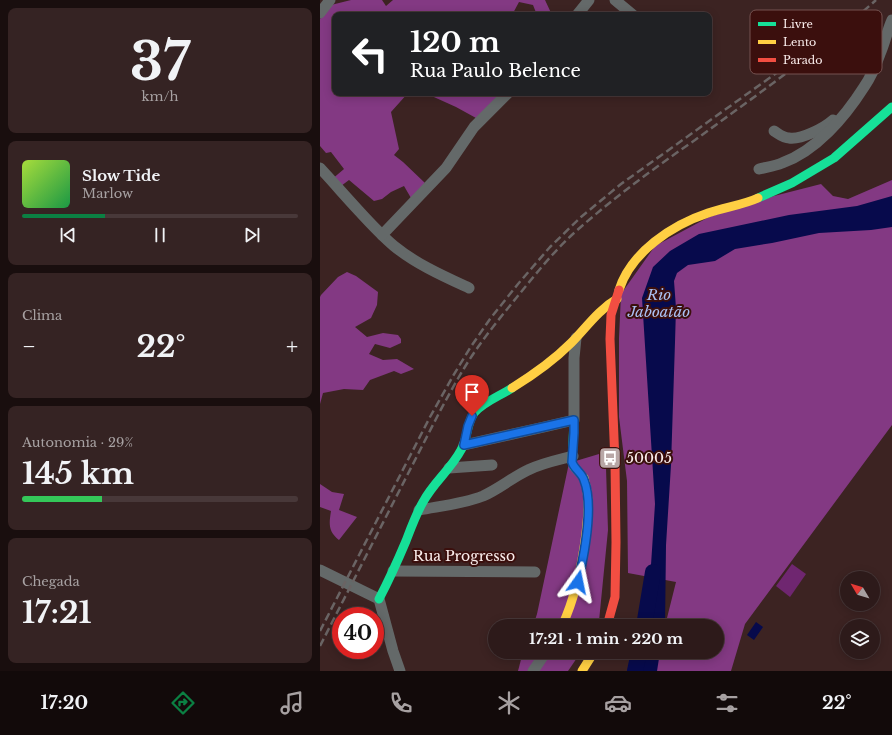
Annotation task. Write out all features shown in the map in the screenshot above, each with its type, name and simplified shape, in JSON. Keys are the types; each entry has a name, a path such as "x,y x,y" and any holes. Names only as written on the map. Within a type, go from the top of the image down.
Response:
{"main road":[{"path":"609,619 615,598 616,542 615,463 610,339 611,315 620,286 628,270 634,261 652,243 684,223 708,213 754,200 792,183 834,158 892,106"},
{"path":"377,598 393,571 428,492 449,468 464,445 470,420 476,411 550,362 576,338 598,312 616,299"},
{"path":"565,619 572,604 578,582 585,547 588,506 587,492 583,477 572,462 574,420"},
{"path":"582,671 590,659"}],"street":[{"path":"320,13 330,0"},
{"path":"579,12 589,0"},
{"path":"615,0 629,12"},
{"path":"882,49 892,20"},
{"path":"759,169 782,163 802,153 823,138 857,98 871,74"},
{"path":"382,235 446,168 474,127 505,96"},
{"path":"774,131 781,136 790,139 814,132 827,125 857,98"},
{"path":"320,168 395,247 413,260 469,288"},
{"path":"464,445 574,420 574,358 576,338"},
{"path":"420,510 472,500 493,491 529,469 573,456"},
{"path":"449,468 492,465"},
{"path":"320,570 377,598 390,644 400,671"},
{"name":"Rua Progresso","path":"393,571 535,572"},
{"path":"533,671 541,659"}],"shaded area":[{"path":"351,0 382,0 386,6 393,0 545,0 551,12 536,12 533,5 519,2 514,12 332,12 332,96 405,96 391,112 399,149 394,155 425,183 411,198 404,186 391,192 382,199 374,201 349,180 341,186 331,180 344,169 331,152 326,153 320,146 320,19 331,5"},
{"path":"432,96 499,96 476,118"},
{"path":"892,180 892,425 745,624 731,671 653,671 657,659 724,659 724,619 667,619 676,582 628,573 627,481 619,417 619,338 621,294 655,246 709,217 774,196 821,184 833,196 848,199"},
{"path":"347,272 356,276 378,292 377,305 371,318 355,327 367,337 383,333 398,335 401,339 401,343 390,348 375,344 369,354 383,360 397,359 414,369 401,374 394,371 370,380 363,390 344,389 323,393 320,404 320,297 338,277"},
{"path":"599,454 606,468 608,530 599,619 535,619 537,614 569,463"},
{"path":"320,484 332,492 344,494 339,510 357,517 339,540 335,537 330,527 331,511 320,507"},
{"path":"792,564 806,574 790,597 776,586"},
{"path":"521,659 576,659 568,671 518,671"}],"water":[{"name":"Rio Jaboatão","path":"892,196 892,227 871,230 819,233 735,249 715,261 688,265 677,273 674,281 676,308 671,465 666,545 665,619 647,619 655,504 642,298 653,267 670,251 699,234 789,215 857,206"},
{"path":"756,622 763,627 754,640 747,635"},
{"path":"639,659 659,659 657,671 633,671"}],"waterway":[{"name":"Rio Jaboatão","path":"645,619 653,572"},
{"name":"Rio Jaboatão","path":"635,671 638,659"}],"railway":[{"path":"864,10 876,0"},
{"path":"320,631 430,417 453,376 490,319 518,284 550,247 581,217 621,184 775,74"},
{"path":"320,646 462,371 487,334 507,309 544,264 588,220 648,173 784,74"}],"traffic: fast":[{"path":"758,198 792,183 834,158 892,107"},
{"path":"379,599 397,563 420,507 427,495 457,457 463,446 471,417 487,402 512,388"},
{"path":"574,420 572,462 574,467 584,478"}],"traffic: slow":[{"path":"619,290 625,276 643,252 667,233 694,218 758,198"},
{"path":"512,388 557,356 598,314 617,299"},
{"path":"565,619 575,592 584,545 588,506 584,478"},
{"path":"582,671 590,659"}],"traffic: jam":[{"path":"609,619 615,597 616,542 615,463 610,339 611,315 619,290"}],"place":[{"name":"50005","path":"610,458"}],"route":[{"path":"472,416 464,445 574,420 572,462 583,477 587,492 588,506 585,547 578,582"}]}
